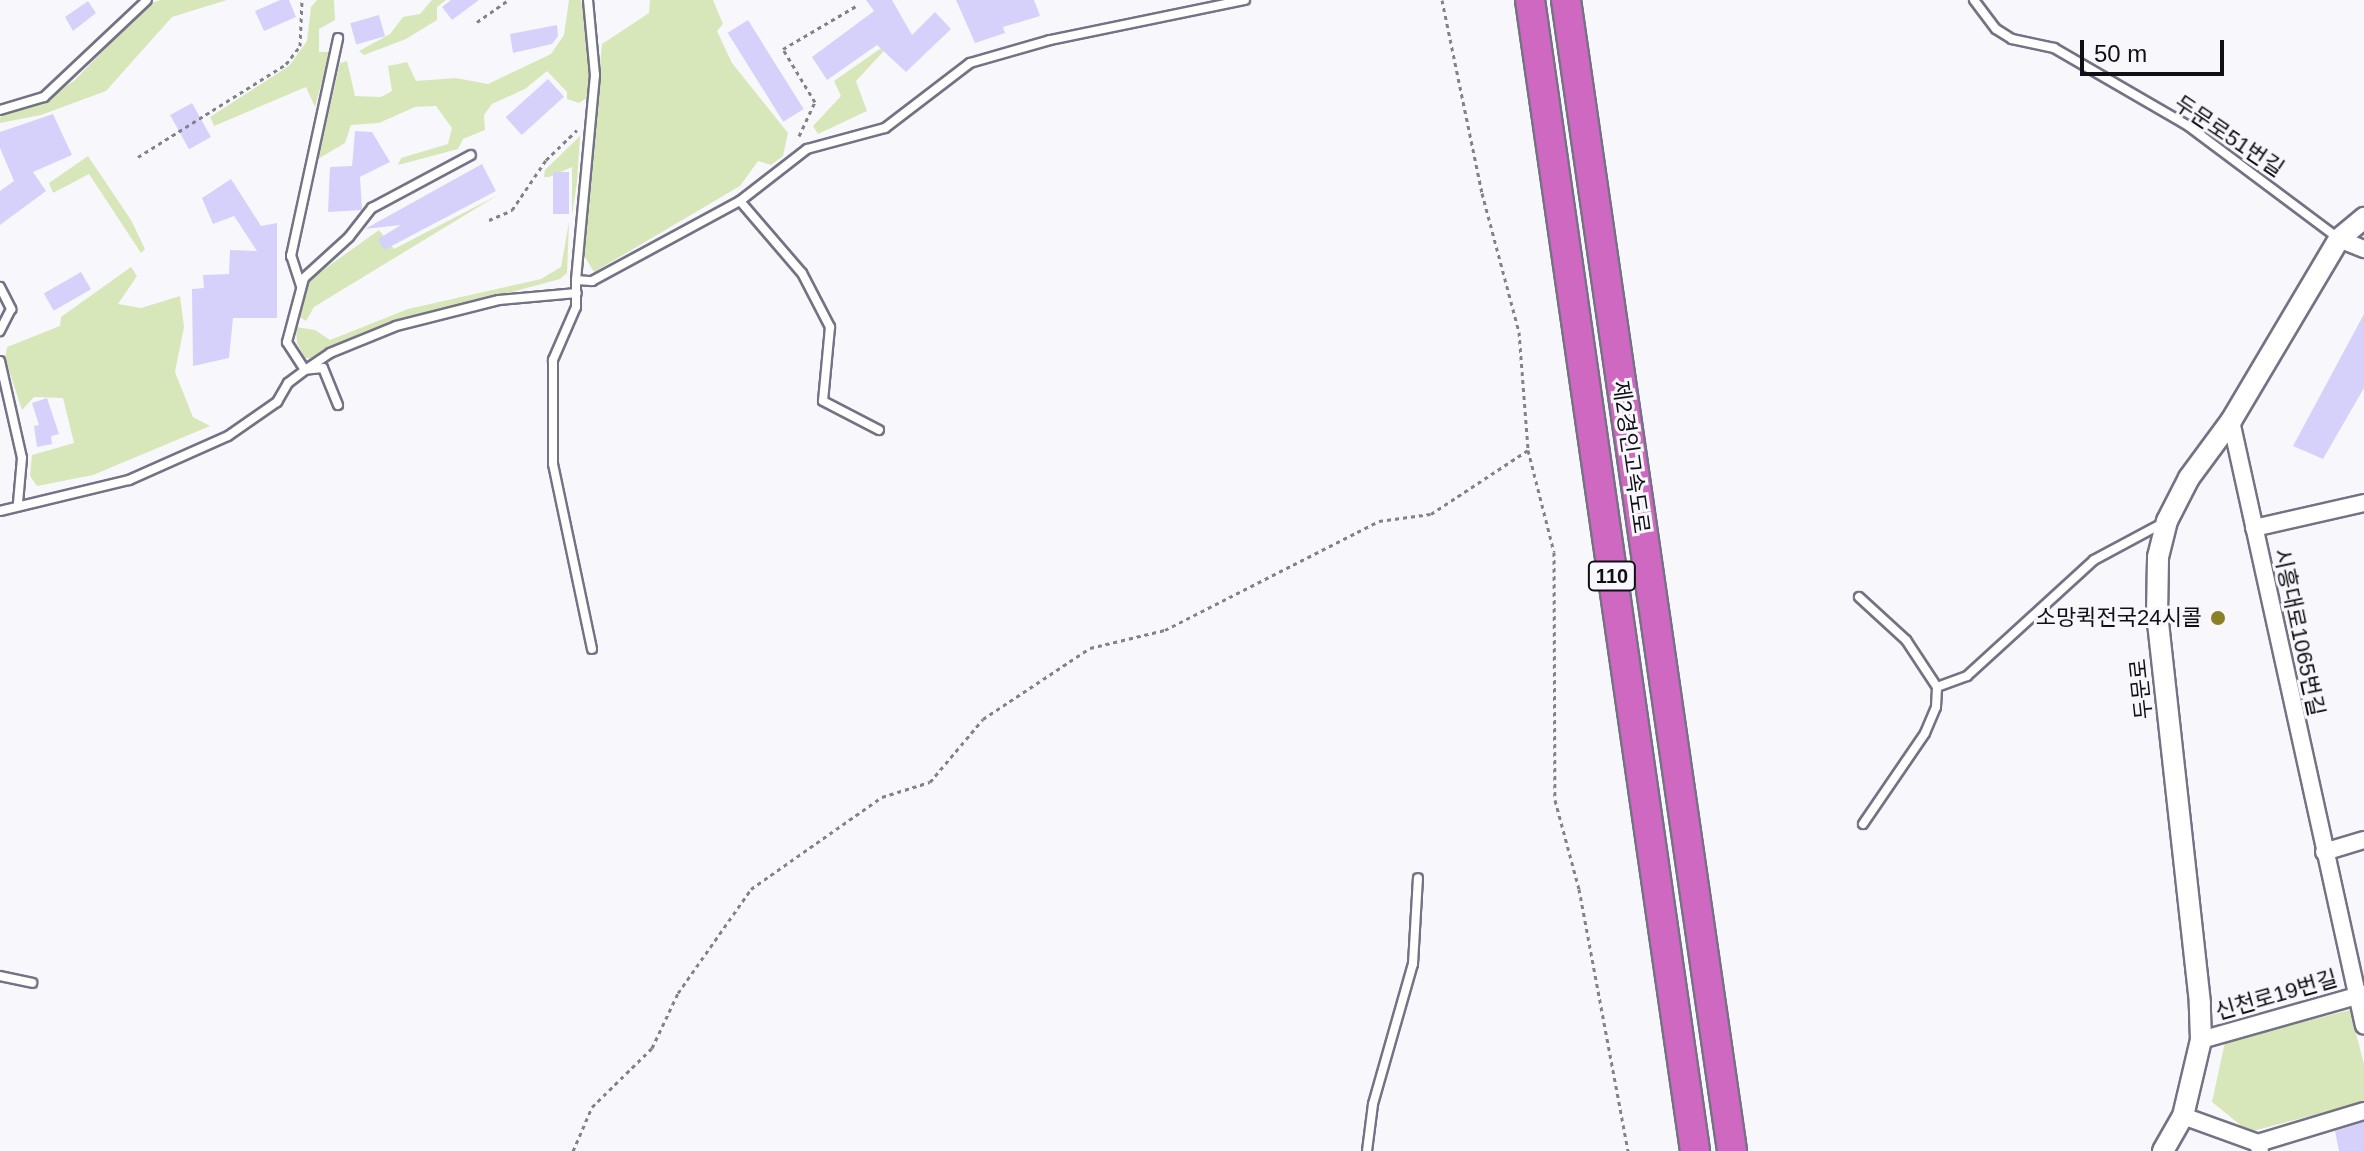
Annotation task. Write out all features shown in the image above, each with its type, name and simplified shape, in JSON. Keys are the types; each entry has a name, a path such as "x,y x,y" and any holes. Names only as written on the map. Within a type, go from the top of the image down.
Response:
{"highway":[{"name":"제2경인고속도로","path":"1530,0 1695,1151"},
{"name":"제2경인고속도로","path":"1566,0 1732,1151"},
{"path":"1582,0 1592,192"}],"street":[{"name":"두문로","path":"2163,1151 2183,1116 2201,1040 2195,921 2157,616 2158,557 2167,521 2189,478 2231,421 2339,239 2364,218"},
{"path":"2339,239 2364,249"},
{"name":"시흥대로1065번길","path":"2231,421 2324,852 2360,995 2364,1026"},
{"path":"2254,528 2364,503"},
{"path":"2324,852 2364,840"},
{"name":"신천로19번길","path":"2201,1040 2360,995"},
{"path":"2183,1116 2259,1147 2364,1111"}],"lane":[{"path":"0,110 44,97 147,0"},
{"path":"588,0 595,75 576,307 553,360 553,464 592,649"},
{"path":"576,280 592,281 740,201 804,152 885,128 970,63 1050,40 1245,0"},
{"name":"두문로51번길","path":"1974,0 1996,29 2012,39 2054,48 2187,125 2339,239"},
{"path":"302,287 291,256 338,38"},
{"path":"305,370 287,342 304,278 349,237 372,208 471,155"},
{"path":"740,201 802,273 830,327 823,401 879,430"},
{"path":"0,287 11,309 0,331"},
{"path":"0,511 18,503 129,480 228,436 277,402 288,383 305,370 396,326 499,300 577,293"},
{"path":"0,361 22,458 18,503"},
{"path":"305,370 323,368 338,405"},
{"path":"1937,687 1967,676 2094,560 2167,521"},
{"path":"1859,597 1906,640 1937,687 1925,733 1863,824"},
{"path":"1367,1151 1373,1104 1413,964 1418,878"},
{"path":"0,976 32,983"}],"path":[{"path":"138,157 286,64 300,46 302,0"},
{"path":"477,22 509,0"},
{"path":"1442,0 1482,193 1519,332 1528,450 1554,552 1555,800 1579,889 1628,1151"},
{"path":"804,152 798,140 815,102 783,49 856,6"},
{"path":"489,220 512,210 546,160 591,117"},
{"path":"573,1151 592,1107 652,1048 678,993 751,889 882,797 930,782 983,719 1090,648 1165,630 1379,521 1431,514 1528,450"}],"green space":[{"path":"161,0 227,0 172,17 106,91 41,115 0,123 0,117 47,99 75,80 148,4"},
{"path":"317,0 334,0 335,20 319,29 319,52 330,52 315,107 306,87 214,126 210,117 289,66 307,41 311,7"},
{"path":"432,0 446,0 437,7 437,20 406,39 364,55 359,51 390,34 403,17 420,14"},
{"path":"569,0 581,0 591,61 588,97 579,103 567,99 567,92 547,71 525,89 492,104 484,115 485,130 463,139 458,149 398,165 401,158 448,144 452,128 436,106 415,107 379,123 351,125 345,143 318,159 340,63 347,61 355,96 381,97 392,91 388,66 407,62 416,81 456,78 488,84 551,54 564,35"},
{"path":"650,0 713,0 723,24 717,31 732,63 788,133 783,156 771,165 758,161 740,186 594,272 582,252 602,44 649,13"},
{"path":"897,37 856,81 867,111 818,134 813,126 841,96 834,81"},
{"path":"580,136 572,215 572,167 544,177 545,170"},
{"path":"88,156 131,220 145,249 141,253 89,174 53,193 49,183"},
{"path":"498,195 314,307 306,321 298,316 309,280 379,230 394,249"},
{"path":"569,222 567,273 560,279 361,333 311,358 305,358 297,343 296,327 315,330 330,340 408,309 541,279 561,267"},
{"path":"131,267 137,276 118,304 141,308 180,296 184,327 175,372 193,417 210,426 93,475 37,486 30,476 32,455 74,443 63,398 34,397 22,410 5,358 7,347 60,326 61,317"},
{"path":"2350,1010 2364,1064 2364,1102 2249,1132 2212,1102 2225,1042"}],"building":[{"path":"280,0 289,0 296,17 264,31 255,11"},
{"path":"451,0 479,0 452,20 442,7"},
{"path":"866,0 892,0 912,35 935,12 951,29 906,72 877,45 827,80 812,57 874,11"},
{"path":"956,0 1034,0 1040,16 1003,27 1005,33 975,43"},
{"path":"88,1 96,13 73,31 65,17"},
{"path":"379,15 385,36 356,44 350,23"},
{"path":"748,20 804,109 783,122 728,33"},
{"path":"557,25 558,36 552,44 513,53 510,34"},
{"path":"548,79 564,97 522,135 506,117"},
{"path":"192,103 211,137 189,149 170,115"},
{"path":"53,114 72,155 33,172 46,191 0,225 0,191 14,181 0,148 0,132"},
{"path":"355,131 372,132 390,162 360,177 362,210 328,212 330,167 352,166"},
{"path":"482,164 496,191 384,250 378,239 401,225 365,229"},
{"path":"553,172 569,172 569,214 553,214"},
{"path":"231,179 261,226 277,223 277,318 233,318 229,358 193,366 192,289 204,288 203,275 229,274 230,250 257,251 234,216 213,224 202,198"},
{"path":"81,272 91,289 54,311 44,294"},
{"path":"2364,314 2364,388 2323,459 2293,446"},
{"path":"47,398 59,434 51,436 52,444 37,447 34,426 39,425 32,403"},
{"path":"2364,1122 2364,1151 2339,1151 2335,1131"}],"place":[{"name":"소망퀵전국24시콜","path":"2218,618"}]}
